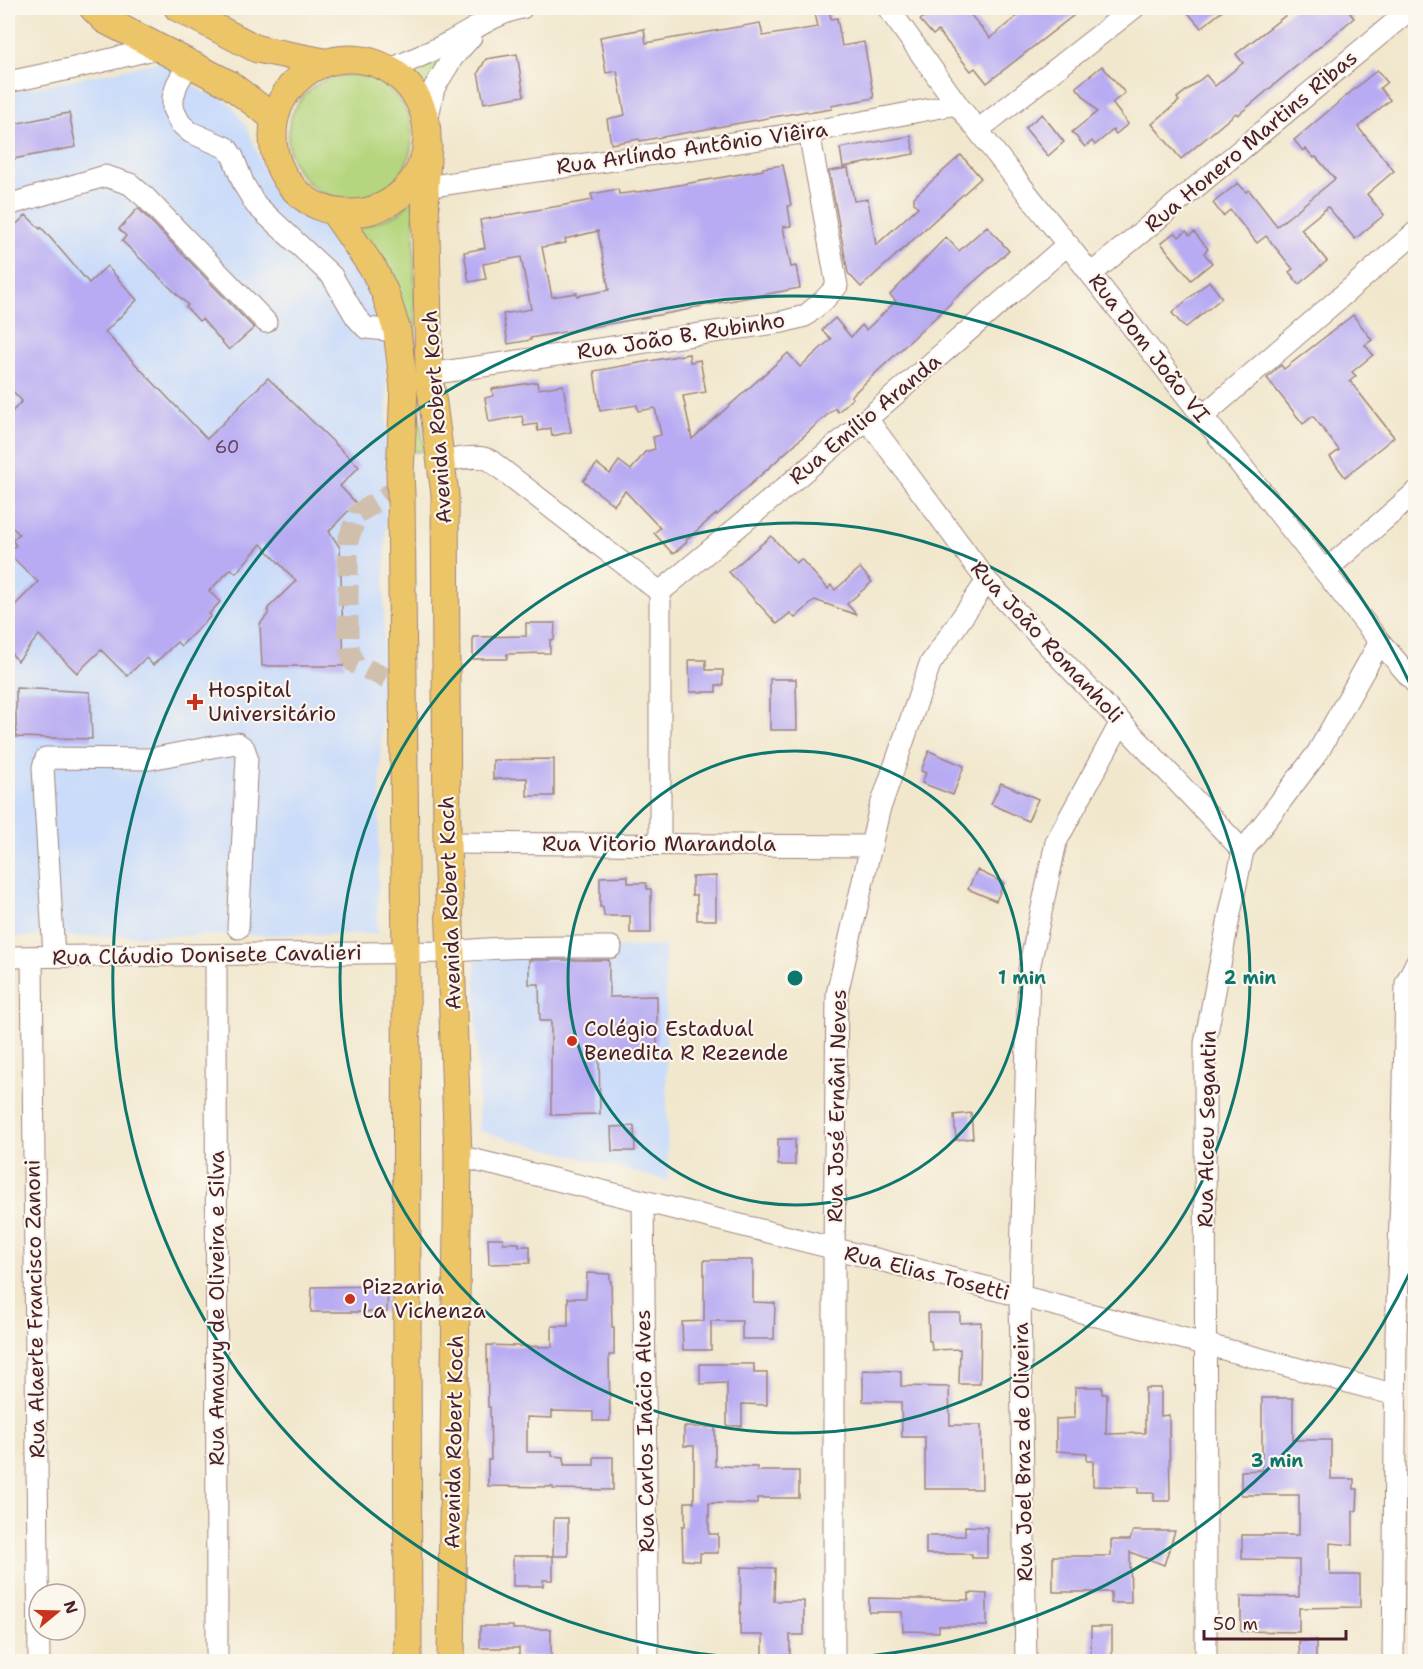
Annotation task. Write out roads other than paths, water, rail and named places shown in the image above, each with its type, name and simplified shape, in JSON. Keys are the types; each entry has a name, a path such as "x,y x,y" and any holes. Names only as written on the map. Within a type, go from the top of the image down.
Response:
{"main road":[{"path":"93,8 105,20 230,84 274,118"},
{"path":"178,8 257,49 324,62"},
{"path":"347,57 369,60 391,69 408,83 420,101 427,134 421,170 406,191 385,206 360,213 334,212 311,203 292,188 279,167 273,143 274,118 284,94 301,75 324,62 347,57"},
{"name":"Avenida Robert Koch","path":"427,134 425,187 429,374 445,494 447,843 458,1156 451,1662"},
{"name":"Avenida Robert Koch","path":"334,212 374,270 385,293 397,330 404,388 401,484 406,952 408,1662"},
{"path":"401,484 442,461"},
{"path":"401,484 445,494"}],"street":[{"name":"Avenida Robert Koch","path":"391,69 449,43 486,22 514,9 522,8"},
{"name":"Rua Dom João VI","path":"888,8 957,104 1380,642 1416,684"},
{"path":"978,130 1134,8"},
{"name":"Rua Honero Martins Ribas","path":"1091,274 1412,8"},
{"name":"Avenida Robert Koch","path":"427,134 434,88 453,57 486,22"},
{"path":"8,82 158,48"},
{"path":"189,63 177,84 173,98 173,109 180,123 190,132 227,148 244,186 256,205 332,276 356,317 366,328 397,330"},
{"name":"Rua Arlíndo Antônio Viêira","path":"425,187 809,132 957,104"},
{"name":"Rua João B. Rubinho","path":"429,374 782,322 805,316 837,286 809,132"},
{"path":"8,205 105,176 130,184 266,322"},
{"path":"1203,416 1416,231"},
{"name":"Rua Emílio Aranda","path":"660,592 867,419 1068,244"},
{"name":"Rua João Romanholi","path":"867,419 987,581 1243,851"},
{"path":"442,461 475,458 486,458 491,461 660,592 660,844"},
{"path":"1325,571 1416,492"},
{"name":"Rua José Ernâni Neves","path":"834,1662 834,1249 837,994 879,811 930,664 987,581"},
{"name":"Rua Alceu Segantin","path":"1206,1662 1205,1043 1243,851 1318,752 1380,642"},
{"name":"Rua Joel Braz de Oliveira","path":"1026,1662 1020,1297 1029,969 1056,843 1121,722"},
{"path":"54,956 43,767 46,758 150,759 237,743 244,748 247,757 238,928"},
{"name":"Rua Vitorio Marandola","path":"447,843 871,846"},
{"name":"Rua Cláudio Donisete Cavalieri","path":"8,957 451,952 516,947 611,947"},
{"name":"Rua Amaury de Oliveira e Silva","path":"216,955 217,1662"},
{"name":"Rua Alaerte Francisco Zanoni","path":"32,957 39,1662"},
{"path":"1393,1662 1393,1459 1406,983 1416,963"},
{"name":"Rua Elias Tosetti","path":"458,1156 1206,1343 1396,1395"},
{"name":"Rua Carlos Inácio Alves","path":"643,1201 648,1662"}],"tunnel":[{"path":"401,487 358,513 348,540 348,642 354,663 403,686"}],"place":[{"name":"Hospital Universitário","path":"195,702"},
{"name":"Colégio Estadual Benedita R Rezende","path":"572,1041"},
{"name":"Pizzaria La Vichenza","path":"350,1299"}]}
